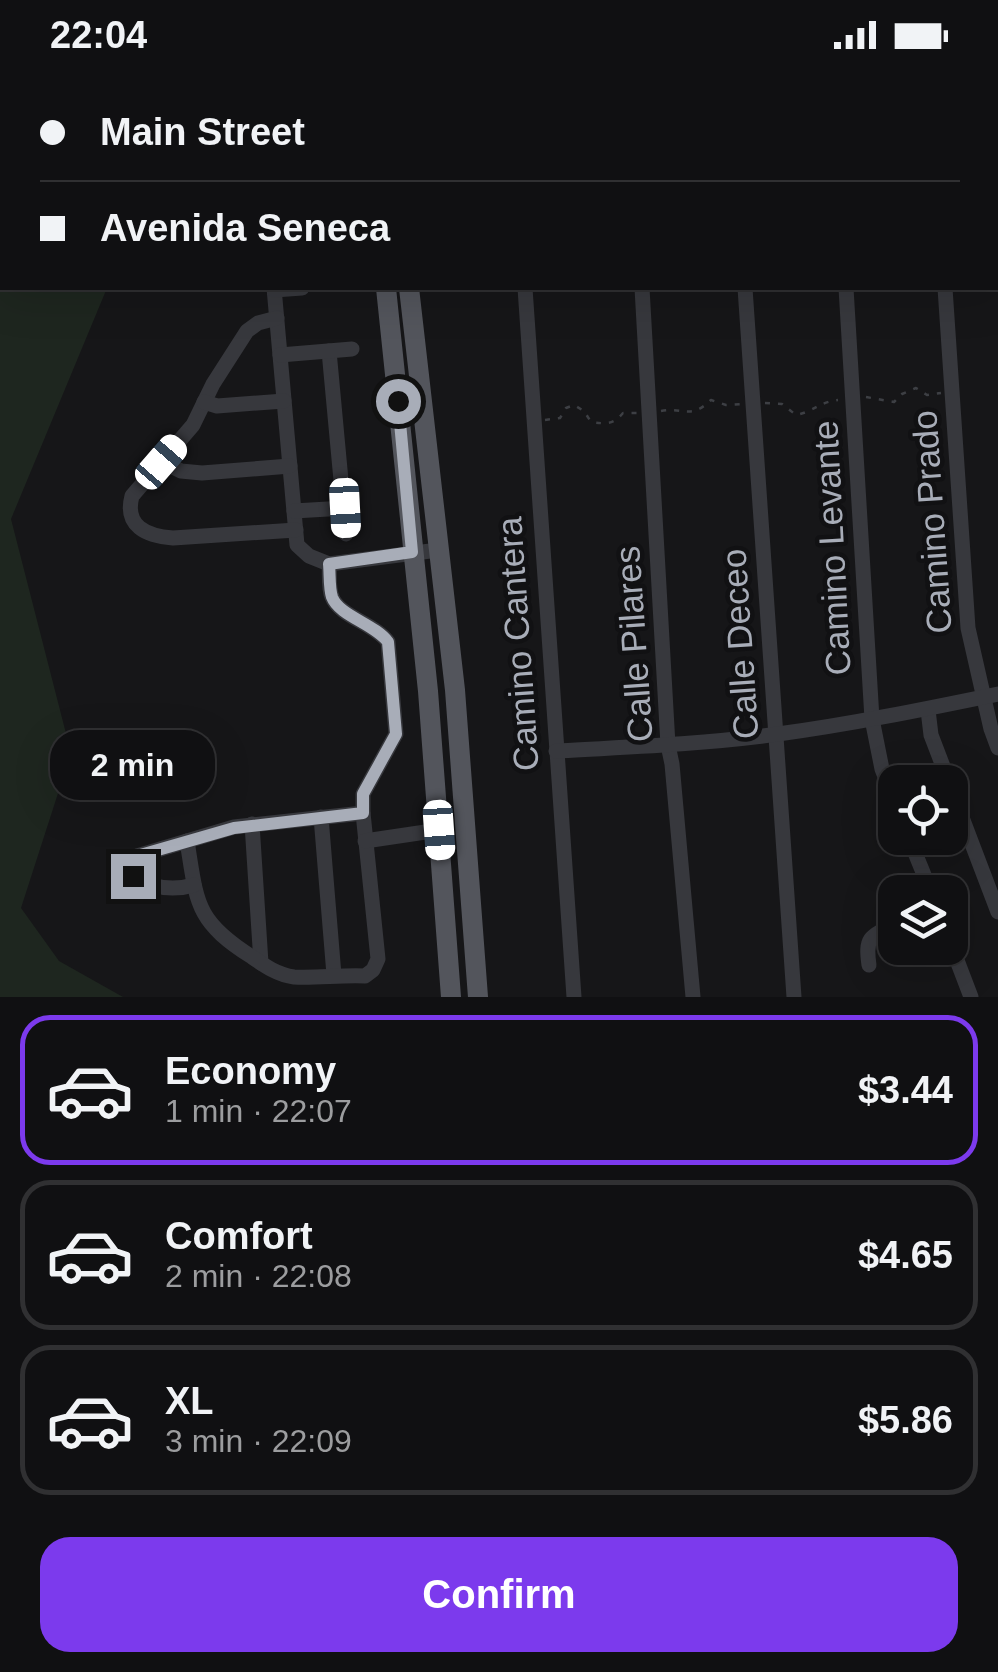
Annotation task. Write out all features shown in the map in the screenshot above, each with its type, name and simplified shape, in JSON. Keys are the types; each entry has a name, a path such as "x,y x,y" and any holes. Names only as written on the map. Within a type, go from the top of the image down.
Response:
{"main road":[{"path":"386,290 428,691 451,997"},
{"path":"409,290 454,690 478,997"}],"street":[{"path":"274,290 297,545 309,556 329,564 438,550"},
{"name":"Camino Cantera","path":"525,290 574,997"},
{"name":"Calle Pilares","path":"642,290 668,745 693,997"},
{"name":"Calle Deceo","path":"745,290 794,997"},
{"name":"Camino Levante","path":"846,290 872,719 881,765"},
{"name":"Camino Prado","path":"946,290 968,628 990,696 998,748"},
{"path":"276,318 247,331 192,425 132,496 129,507 143,531 155,537 296,530"},
{"path":"280,356 352,348"},
{"path":"330,351 346,534"},
{"path":"204,402 217,406 284,400"},
{"path":"161,462 182,472 202,473 290,466"},
{"path":"294,511 345,508"},
{"path":"187,841 196,899 203,913 222,936 260,963 296,977 365,976 373,970 378,959 363,794 396,734 388,642 382,633 340,608 332,598 329,564"},
{"path":"556,752 777,734 990,696"},
{"path":"928,710 931,734 942,765"},
{"path":"194,885 177,890 142,882 133,876 130,867 137,856 252,824 363,813"},
{"path":"321,817 334,975"},
{"path":"252,824 260,963"},
{"path":"365,841 439,830"},
{"path":"968,834 998,912"},
{"path":"869,966 866,946 878,933"},
{"path":"959,965 971,997"}],"path":[{"path":"533,421 560,418 566,408 574,405 592,422 608,424 622,413 673,409 689,414 701,410 711,400 726,404 772,402 782,404 796,415 812,412 823,401 873,397 894,402 916,388 927,395 952,392"}],"shaded area":[{"path":"0,290 106,290 11,519 71,753 21,908 59,961 123,997 0,997"}],"route":[{"path":"133,876 130,867 137,856 234,828 363,813 363,794 396,734 388,642 382,633 340,608 332,598 329,564 412,552 398,401"}]}
